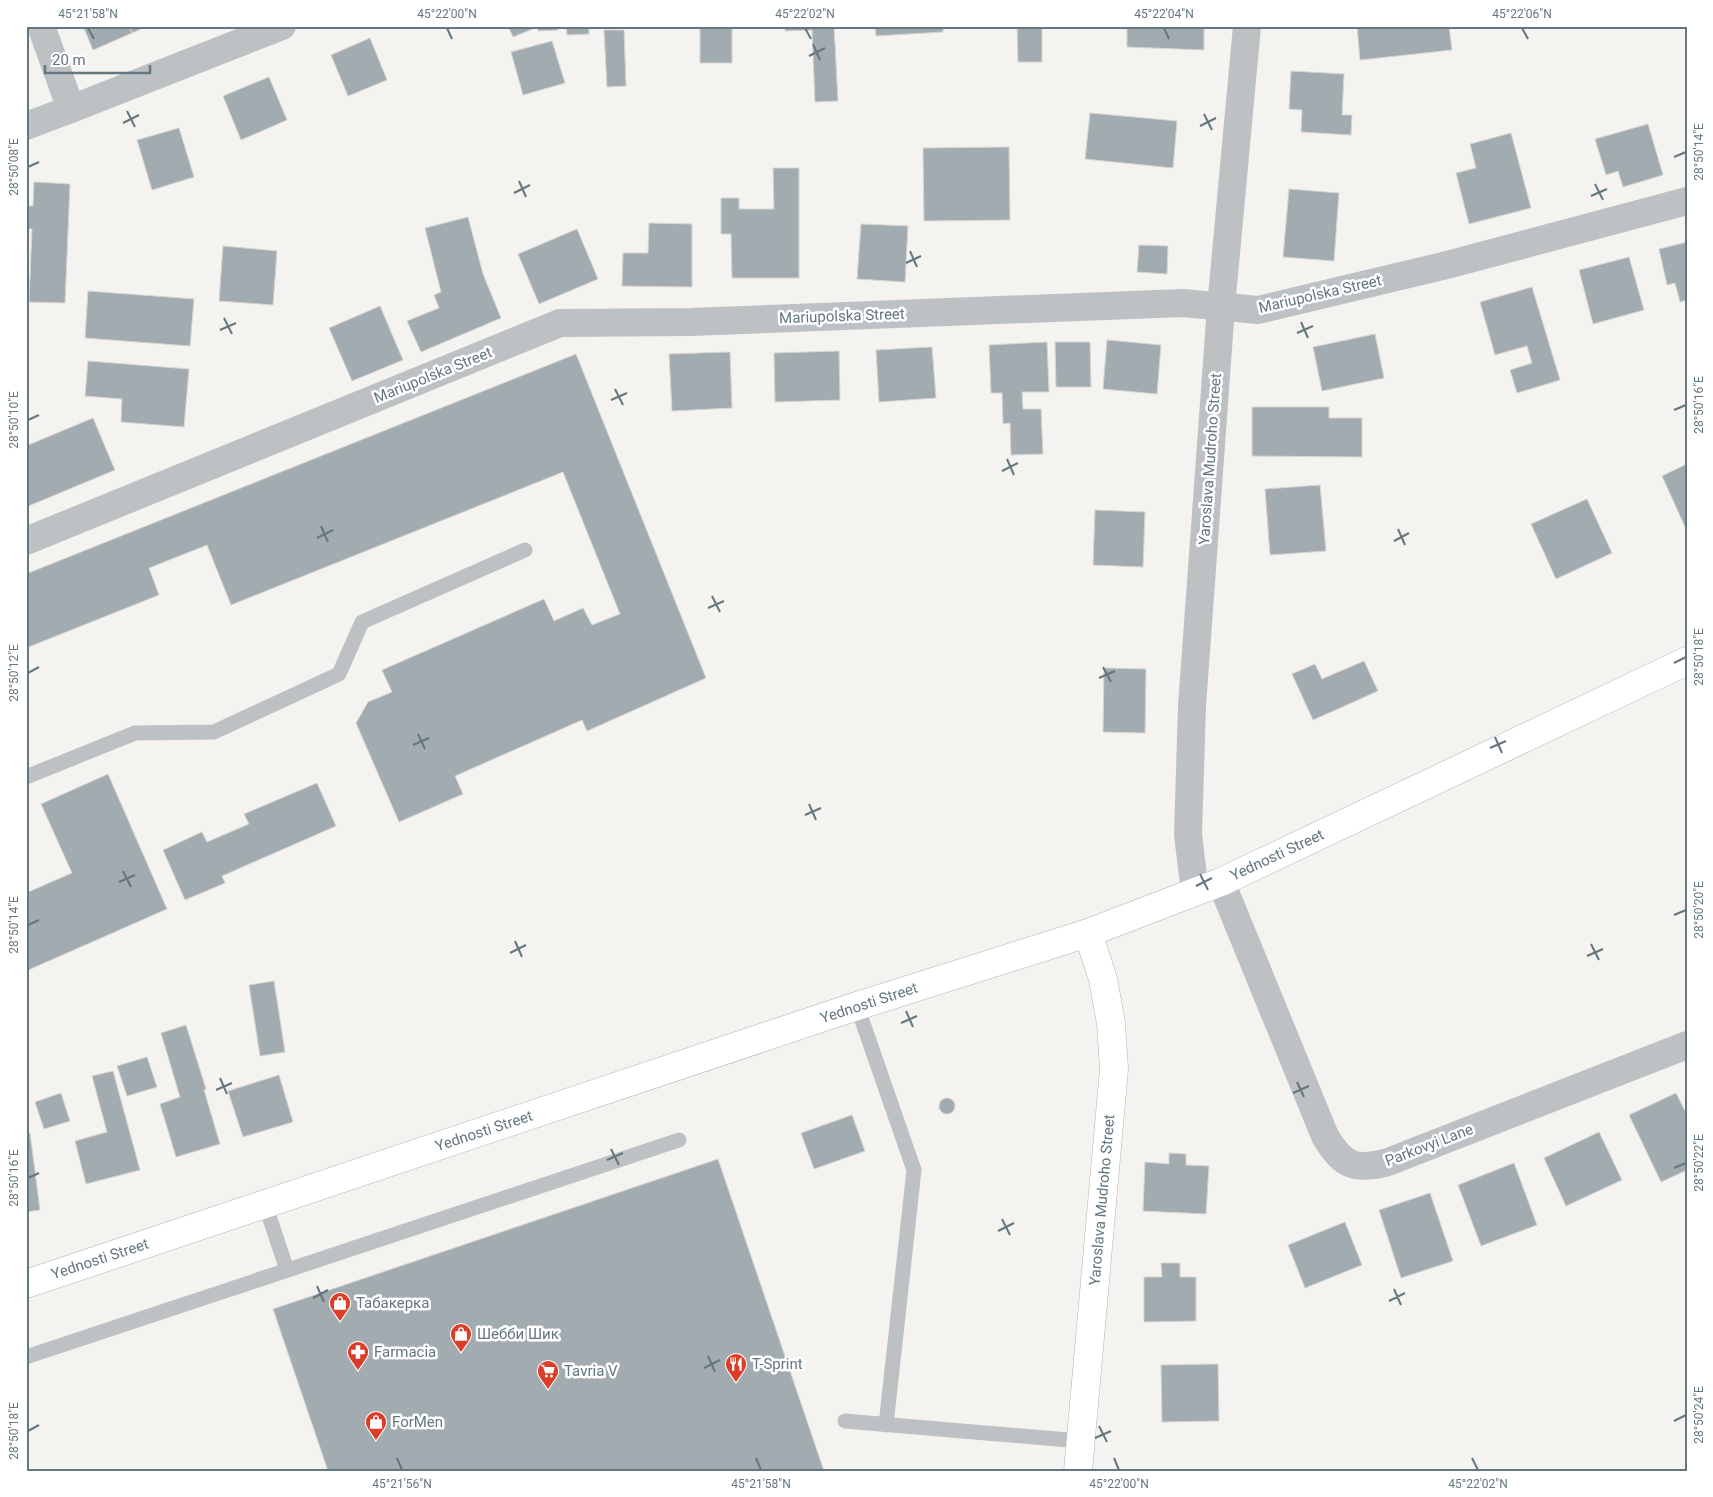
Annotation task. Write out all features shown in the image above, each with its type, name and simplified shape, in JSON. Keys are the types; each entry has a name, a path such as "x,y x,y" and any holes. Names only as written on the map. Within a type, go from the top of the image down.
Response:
{"main road":[{"name":"Yednosti Street","path":"26,1284 857,1006 1088,933 1221,882 1687,661"},
{"name":"Yaroslava Mudroho Street","path":"1078,1471 1114,1069 1111,1023 1103,979 1088,933"}],"street":[{"path":"41,26 71,109"},
{"path":"26,126 282,26"},
{"name":"Yaroslava Mudroho Street","path":"1195,892 1188,835 1192,706 1221,307 1247,26"},
{"name":"Mariupolska Street","path":"26,541 560,323 690,322 1184,303 1258,310 1443,266 1687,201"},
{"name":"Parkovyi Lane","path":"1221,882 1325,1136 1334,1153 1351,1164 1370,1167 1388,1162 1687,1044"}],"lane":[{"path":"26,777 135,733 214,732 339,674 362,622 525,550"},
{"path":"857,1006 914,1170 886,1425"},
{"path":"26,1356 680,1140"},
{"path":"265,1204 287,1270"},
{"path":"845,1421 1081,1441"}],"building":[{"path":"83,26 129,26 132,33 93,50"},
{"path":"129,26 148,26 132,33"},
{"path":"508,26 534,26 535,28 513,37"},
{"path":"538,26 558,26 558,30 538,31"},
{"path":"566,26 589,26 589,34 567,35"},
{"path":"700,26 732,26 732,63 700,63"},
{"path":"785,26 834,26 838,101 815,102 812,30 785,31"},
{"path":"875,26 943,26 943,32 876,36"},
{"path":"1017,26 1042,26 1042,62 1018,62"},
{"path":"1127,26 1204,26 1204,50 1127,47"},
{"path":"1357,26 1449,26 1452,50 1360,60"},
{"path":"604,30 624,30 626,86 607,87"},
{"path":"370,38 387,80 348,96 331,55"},
{"path":"552,41 565,83 523,95 511,52"},
{"path":"1291,71 1344,74 1342,115 1352,115 1351,135 1301,132 1302,110 1289,109"},
{"path":"269,77 287,120 241,140 223,96"},
{"path":"1090,113 1177,121 1173,168 1085,159"},
{"path":"1648,124 1663,175 1623,187 1618,171 1606,175 1595,139"},
{"path":"179,128 194,177 152,190 137,140"},
{"path":"1511,133 1531,208 1469,224 1456,173 1476,168 1470,144"},
{"path":"1009,147 1010,220 924,221 923,148"},
{"path":"773,168 799,168 799,278 732,278 731,234 721,234 721,198 739,198 739,209 774,209"},
{"path":"34,182 70,184 65,303 29,302 32,229 26,229 26,206 33,206"},
{"path":"1289,189 1339,193 1334,261 1283,257"},
{"path":"468,217 483,274 501,318 421,352 407,321 439,308 434,295 441,292 425,228"},
{"path":"649,223 692,224 692,287 622,286 623,253 648,253"},
{"path":"861,224 908,226 905,282 857,279"},
{"path":"577,229 598,279 539,304 518,254"},
{"path":"1687,242 1687,300 1680,302 1675,283 1667,285 1659,249"},
{"path":"1139,245 1168,246 1167,274 1137,272"},
{"path":"223,246 277,251 273,305 219,301"},
{"path":"1629,257 1644,310 1593,324 1579,270"},
{"path":"1532,287 1560,380 1517,393 1510,370 1532,363 1527,346 1495,355 1480,302"},
{"path":"88,291 194,299 190,346 85,338"},
{"path":"380,306 403,360 352,381 329,328"},
{"path":"1375,334 1384,378 1322,391 1313,347"},
{"path":"1107,340 1161,345 1157,394 1103,389"},
{"path":"1047,342 1049,392 1022,392 1023,409 1041,409 1043,454 1011,455 1010,423 1003,424 1002,393 991,393 989,345"},
{"path":"1055,342 1090,342 1091,387 1056,387"},
{"path":"932,347 936,398 879,402 876,350"},
{"path":"839,351 840,400 775,402 774,353"},
{"path":"730,352 732,408 672,411 669,354"},
{"path":"576,354 706,678 587,731 582,720 455,776 463,794 399,822 356,723 368,702 392,692 382,670 544,599 554,621 583,608 592,625 620,614 563,472 231,605 207,545 149,568 159,595 26,648 26,574"},
{"path":"88,361 189,369 184,427 121,422 122,399 85,396"},
{"path":"1252,407 1329,407 1329,418 1362,418 1362,457 1252,456"},
{"path":"93,418 115,470 26,507 26,446"},
{"path":"1687,464 1687,528 1686,529 1662,476"},
{"path":"1320,485 1326,551 1270,555 1265,489"},
{"path":"1587,499 1612,553 1556,579 1531,524"},
{"path":"1095,510 1145,512 1143,567 1093,565"},
{"path":"1364,661 1378,691 1313,720 1292,674 1315,664 1322,679"},
{"path":"1104,668 1146,669 1145,733 1103,732"},
{"path":"108,774 167,909 26,971 26,893 72,873 41,804"},
{"path":"317,783 336,826 222,876 225,883 185,900 163,850 202,832 207,842 249,824 244,814"},
{"path":"274,981 285,1052 260,1056 249,985"},
{"path":"186,1025 206,1089 204,1090 220,1144 176,1157 160,1104 180,1097 161,1033"},
{"path":"147,1057 157,1087 127,1096 117,1066"},
{"path":"113,1071 140,1170 86,1184 75,1141 107,1132 92,1076"},
{"path":"279,1075 293,1122 243,1137 228,1091"},
{"path":"61,1093 70,1121 44,1129 35,1102"},
{"path":"1676,1093 1687,1115 1687,1170 1661,1182 1629,1115"},
{"path":"947,1098 953,1100 955,1106 953,1112 947,1114 941,1112 939,1106 941,1100"},
{"path":"852,1115 865,1151 814,1169 801,1133"},
{"path":"1599,1132 1622,1180 1566,1206 1544,1158"},
{"path":"26,1133 30,1133 40,1210 26,1212"},
{"path":"1169,1153 1186,1154 1186,1165 1209,1166 1206,1214 1143,1211 1145,1162 1169,1164"},
{"name":"Tavria V","path":"718,1159 824,1471 328,1471 273,1309"},
{"path":"1514,1163 1537,1225 1481,1246 1458,1185"},
{"path":"1430,1193 1453,1261 1401,1278 1379,1210"},
{"path":"1345,1222 1362,1265 1305,1288 1288,1245"},
{"path":"1161,1263 1180,1263 1180,1277 1196,1277 1196,1321 1144,1322 1144,1277 1162,1277"},
{"path":"1218,1364 1219,1421 1162,1422 1161,1365"}],"place":[{"name":"Табакерка","path":"340,1322"},
{"name":"Шебби Шик","path":"461,1353"},
{"name":"Farmacia","path":"358,1371"},
{"name":"T-Sprint","path":"736,1383"},
{"name":"Tavria V","path":"548,1390"},
{"name":"ForMen","path":"376,1441"}]}
